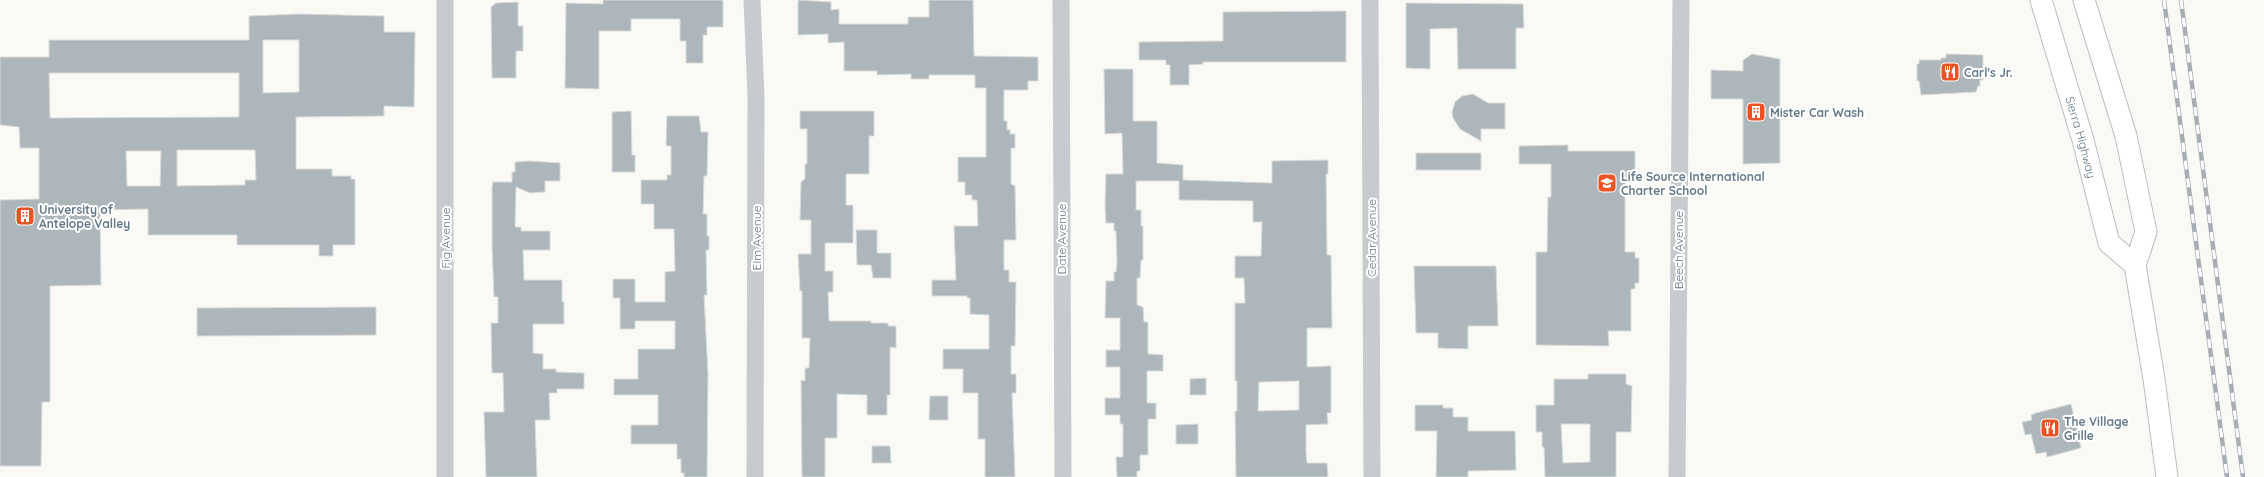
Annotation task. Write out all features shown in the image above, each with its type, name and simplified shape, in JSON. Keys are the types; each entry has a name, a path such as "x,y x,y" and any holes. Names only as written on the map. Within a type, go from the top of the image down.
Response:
{"main road":[{"name":"Sierra Highway","path":"2040,0 2083,140 2109,243 2135,265"},
{"path":"2084,0 2116,103 2146,232 2135,265 2154,378 2167,477"}],"street":[{"name":"Fig Avenue","path":"445,0 445,477"},
{"name":"Elm Avenue","path":"752,0 756,98 755,477"},
{"name":"Date Avenue","path":"1061,0 1063,477"},
{"name":"Cedar Avenue","path":"1370,0 1372,477"},
{"name":"Beech Avenue","path":"1677,477 1681,0"}],"building":[{"path":"603,0 723,0 723,27 707,27 707,35 703,35 703,63 686,63 686,41 680,41 680,19 631,19 631,31 599,31 599,89 565,88 566,3 603,4"},
{"path":"798,0 831,2 831,10 839,9 839,24 908,24 908,17 929,17 929,0 973,0 974,56 1038,57 1038,81 1028,81 1028,90 1004,90 1004,121 1007,121 1007,130 1010,130 1010,134 1015,134 1015,148 1011,148 1011,184 1015,186 1016,240 1004,240 1004,270 1009,270 1009,282 1016,282 1015,346 1011,346 1011,374 1016,374 1016,393 1012,393 1015,477 985,477 985,439 978,439 978,393 963,393 963,369 943,369 943,349 989,349 989,315 970,314 970,298 967,298 967,296 932,296 932,280 956,280 954,226 978,226 977,200 972,200 972,195 965,195 965,182 958,182 958,157 986,157 986,88 975,88 975,75 929,75 929,79 911,79 911,74 877,75 877,71 844,71 844,42 828,43 828,34 798,35"},
{"path":"518,2 518,26 523,26 523,51 516,51 516,78 492,78 491,7 496,3"},
{"path":"1406,3 1523,4 1524,28 1516,28 1516,69 1458,69 1457,28 1430,29 1430,69 1406,68"},
{"path":"1346,11 1346,62 1203,62 1203,64 1189,65 1189,85 1170,85 1170,65 1166,65 1166,60 1139,60 1139,42 1223,41 1223,12"},
{"path":"299,14 384,16 384,32 415,32 414,107 384,106 384,116 296,117 296,169 332,169 332,176 351,176 351,179 355,179 355,245 333,245 333,256 319,256 319,245 237,245 237,235 148,235 148,209 100,210 101,285 50,286 50,402 42,402 41,466 0,466 0,200 39,199 39,148 20,148 19,127 0,125 0,57 49,57 49,40 249,40 249,16","holes":["263,40 299,40 299,92 263,93","49,73 239,73 239,117 50,118","177,150 255,150 256,180 245,180 245,185 177,186","126,151 161,151 160,186 127,186"]},
{"path":"1752,54 1780,59 1780,163 1743,164 1743,99 1711,99 1711,70 1743,71 1743,60"},
{"name":"Carl's Jr.","path":"1946,54 1983,55 1983,80 1980,80 1980,86 1978,86 1976,92 1921,95 1919,81 1917,81 1917,64 1919,64 1919,60 1941,60 1941,58 1946,58"},
{"path":"1104,69 1133,69 1133,121 1157,121 1157,163 1183,165 1183,180 1272,183 1272,161 1328,160 1328,174 1326,174 1327,255 1331,255 1332,328 1307,328 1307,367 1331,366 1331,413 1327,413 1328,424 1306,425 1306,453 1307,463 1327,463 1328,477 1236,477 1235,411 1237,411 1237,381 1235,381 1235,303 1245,303 1244,278 1235,278 1235,256 1261,256 1262,222 1253,222 1253,201 1179,200 1179,181 1136,181 1136,210 1141,210 1141,226 1143,226 1143,260 1141,260 1140,278 1137,278 1137,305 1143,307 1144,322 1148,322 1148,354 1163,355 1163,371 1147,371 1147,403 1156,403 1156,419 1148,419 1148,455 1140,455 1140,471 1137,471 1137,477 1117,477 1116,457 1123,457 1123,424 1120,424 1120,415 1105,415 1105,398 1120,398 1120,367 1106,367 1106,350 1120,350 1120,318 1105,318 1106,281 1114,281 1114,272 1116,272 1117,263 1116,231 1114,231 1114,223 1106,223 1105,205 1106,174 1123,174 1122,133 1105,134","holes":["1299,381 1299,410 1258,411 1259,382"]},
{"path":"1473,94 1488,103 1505,103 1505,129 1481,129 1481,141 1460,129 1453,118 1452,112 1455,102 1462,96"},
{"path":"631,111 632,155 635,155 635,172 612,172 612,112"},
{"path":"800,111 874,111 874,136 869,136 869,174 846,174 846,205 853,205 853,243 825,243 825,271 833,271 833,292 828,292 829,321 871,321 871,323 888,323 888,326 896,326 896,348 890,347 890,395 887,395 887,415 867,415 867,395 837,394 837,438 825,438 825,477 802,477 801,380 805,381 805,368 809,368 810,338 802,338 802,291 800,291 798,254 811,254 811,220 800,220 801,182 805,179 805,164 807,164 807,129 800,129"},
{"path":"667,116 699,116 701,132 708,132 707,176 704,176 703,214 707,214 707,236 709,236 709,250 706,250 707,295 704,295 708,374 707,477 684,477 684,473 681,473 681,459 677,459 677,444 631,444 631,425 658,425 658,395 614,395 614,379 638,379 638,349 675,349 675,321 635,321 635,329 620,329 620,298 613,298 613,279 635,279 635,302 665,302 665,272 675,271 674,229 654,229 654,204 641,204 641,180 667,180 667,175 671,175 671,146 667,146 666,144"},
{"path":"1568,145 1568,151 1635,151 1635,182 1625,182 1625,252 1635,252 1635,258 1639,258 1639,283 1635,283 1635,289 1631,289 1631,331 1608,331 1609,346 1536,345 1536,252 1547,252 1548,197 1551,197 1551,164 1519,164 1519,146"},
{"path":"1416,153 1481,153 1481,170 1416,170"},
{"path":"530,161 560,163 560,181 545,181 545,192 530,193 516,187 515,227 521,227 521,231 550,231 550,250 523,250 524,280 562,280 562,302 564,302 564,324 533,324 533,353 543,354 543,369 556,369 556,372 584,373 584,389 557,389 557,393 549,393 550,420 535,420 537,477 486,477 484,412 504,412 503,373 492,373 491,323 498,323 498,297 494,297 492,187 493,182 512,182 512,172 515,172 515,162"},
{"path":"856,230 877,230 877,253 891,253 891,278 873,278 871,265 857,265"},
{"path":"1414,266 1496,266 1498,326 1468,326 1468,349 1438,348 1438,333 1416,333"},
{"path":"376,307 376,335 197,336 197,308"},
{"path":"1588,374 1626,374 1626,384 1632,386 1631,432 1616,432 1616,477 1545,477 1542,432 1536,432 1536,405 1554,405 1554,379 1588,379","holes":["1561,424 1590,424 1590,462 1563,463"]},
{"path":"1206,378 1206,395 1190,395 1190,379"},
{"path":"930,396 948,396 948,420 929,420"},
{"name":"The Village Grille","path":"2071,404 2081,448 2047,457 2046,452 2036,454 2031,434 2025,435 2022,422 2032,420 2031,415 2036,413"},
{"path":"1415,405 1443,405 1443,408 1453,408 1453,417 1468,417 1468,431 1515,431 1516,470 1468,471 1468,477 1436,477 1437,431 1415,431"},
{"path":"1198,424 1198,444 1176,444 1176,425"},
{"path":"872,446 890,446 891,463 872,463"}],"railway":[{"path":"2164,0 2227,477"},
{"path":"2181,0 2243,477"}],"place":[{"name":"Carl's Jr.","path":"1950,72"},
{"name":"Mister Car Wash","path":"1756,112"},
{"name":"Life Source International Charter School","path":"1607,183"},
{"name":"University of Antelope Valley","path":"25,216"},
{"name":"The Village Grille","path":"2050,428"}]}
